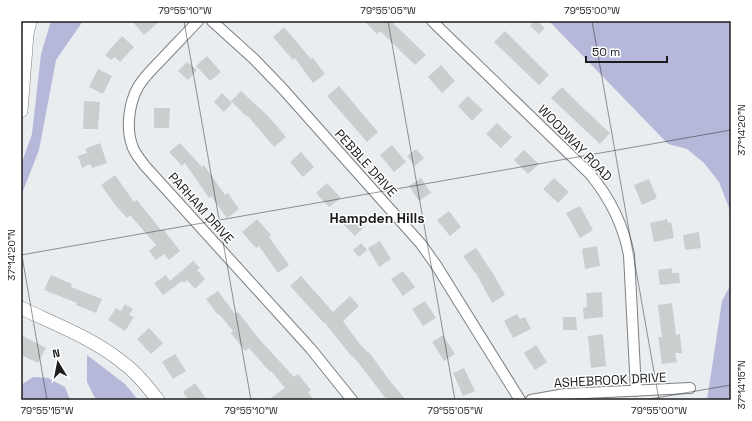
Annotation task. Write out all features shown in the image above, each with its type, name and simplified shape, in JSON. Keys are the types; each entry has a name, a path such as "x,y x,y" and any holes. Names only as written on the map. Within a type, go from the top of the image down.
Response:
{"street":[{"path":"21,111 27,34 30,21"},
{"name":"PARHAM DRIVE","path":"198,21 148,74 138,88 133,98 130,113 129,132 131,144 136,155 145,166 311,349 352,400"},
{"name":"PEBBLE DRIVE","path":"212,21 254,59 282,88 421,244 436,265 520,400"},
{"name":"WOODWAY ROAD","path":"432,21 590,174 602,188 610,201 626,238 629,255 636,391"},
{"path":"21,308 104,349 134,372 158,400"},
{"name":"ASHEBROOK DRIVE","path":"531,400 565,394 690,388"}],"shaded area":[{"path":"51,21 83,21 56,60 39,150 21,196 21,165 32,134 41,54"},
{"path":"549,21 731,21 731,213 719,182 704,163 687,149 668,144"},
{"path":"731,284 731,400 707,400 722,301"},
{"path":"87,355 125,384 138,400 96,400 87,382"},
{"path":"33,377 48,378 65,387 70,400 21,400 21,385"}],"building":[{"path":"132,21 160,21 144,35"},
{"path":"364,21 391,21 426,55 415,65 380,31 377,34"},
{"path":"534,21 537,21 545,28 539,34 530,26"},
{"path":"284,27 311,59 313,58 325,74 313,83 295,58 293,60 273,37"},
{"path":"505,31 549,75 539,85 494,42"},
{"path":"122,36 134,47 120,62 115,57 111,60 105,55"},
{"path":"207,56 221,72 210,81 196,66"},
{"path":"187,62 197,70 188,80 178,71"},
{"path":"441,65 455,81 442,93 428,77"},
{"path":"98,69 112,76 103,94 89,87"},
{"path":"339,86 378,132 367,142 327,96"},
{"path":"562,87 610,133 600,144 551,98"},
{"path":"241,91 269,117 286,137 274,147 247,115 246,116 231,101"},
{"path":"222,93 232,103 224,112 214,102"},
{"path":"468,96 483,110 472,121 458,106"},
{"path":"84,101 100,102 98,129 83,129"},
{"path":"154,108 170,108 169,128 154,128"},
{"path":"497,123 512,137 501,148 486,134"},
{"path":"100,143 107,163 92,168 90,164 82,168 78,156 87,153 85,149"},
{"path":"180,143 202,167 204,165 225,195 228,193 239,209 227,218 211,196 209,198 185,163 182,166 169,152"},
{"path":"392,145 406,162 394,172 380,155"},
{"path":"416,149 424,158 415,166 407,156"},
{"path":"524,150 539,164 528,174 514,160"},
{"path":"301,152 314,167 303,177 290,162"},
{"path":"115,175 134,202 137,200 180,251 169,260 164,254 156,260 149,251 156,245 130,215 127,218 116,206 101,185"},
{"path":"421,178 431,193 419,201 409,186"},
{"path":"554,178 569,192 558,203 543,189"},
{"path":"649,179 657,198 642,205 634,185"},
{"path":"327,183 341,198 329,207 316,193"},
{"path":"580,206 593,230 580,238 566,213"},
{"path":"449,211 461,227 450,236 437,220"},
{"path":"351,214 364,227 355,236 342,223"},
{"path":"257,219 271,235 269,237 289,265 278,273 259,246 256,248 242,232"},
{"path":"667,219 668,223 671,222 674,238 654,242 650,223"},
{"path":"699,232 701,248 685,250 683,235"},
{"path":"380,241 391,259 379,267 368,248"},
{"path":"361,243 367,250 359,257 353,250"},
{"path":"597,246 600,266 585,269 582,249"},
{"path":"476,248 505,295 492,303 476,273 463,256"},
{"path":"193,261 200,268 197,270 205,279 195,289 187,280 184,283 182,281 163,295 154,283 166,275 170,281"},
{"path":"672,268 672,273 679,273 680,283 660,285 658,270"},
{"path":"403,271 415,287 403,296 391,279"},
{"path":"51,275 72,284 71,287 102,299 96,313 76,305 77,303 44,290"},
{"path":"301,276 333,312 350,296 359,306 343,321 359,343 368,353 369,352 389,380 406,400 387,400 325,323 290,286"},
{"path":"218,291 235,314 238,312 260,340 294,377 298,374 311,390 308,392 314,400 268,400 285,388 249,348 245,351 231,333 233,331 206,299"},
{"path":"602,292 603,317 584,319 583,308 587,307 586,293"},
{"path":"425,301 436,318 423,326 412,309"},
{"path":"672,303 676,335 680,334 682,353 675,353 677,362 662,364 658,337 662,337 658,305"},
{"path":"125,304 133,309 129,315 134,317 125,331 108,320 116,308 121,311"},
{"path":"517,314 520,319 525,317 531,329 513,338 504,321"},
{"path":"563,317 576,317 577,330 563,330"},
{"path":"149,328 163,343 151,354 137,339"},
{"path":"603,334 606,366 591,368 588,336"},
{"path":"21,335 46,348 38,363 21,355"},
{"path":"443,335 455,354 444,361 432,342"},
{"path":"536,345 547,362 535,370 524,353"},
{"path":"175,354 186,371 173,379 162,362"},
{"path":"464,368 475,391 463,396 453,373"},
{"path":"195,383 207,400 189,400 183,392"}],"district":[{"name":"Hampden Hills","path":"377,218"}]}
